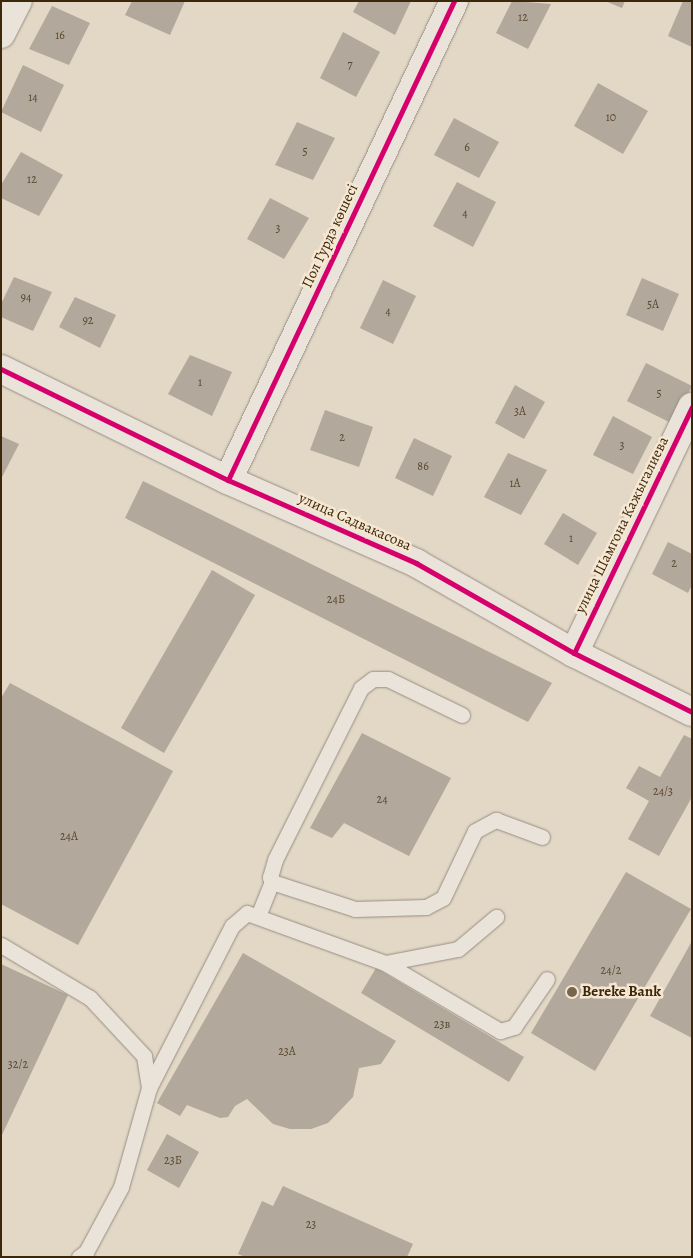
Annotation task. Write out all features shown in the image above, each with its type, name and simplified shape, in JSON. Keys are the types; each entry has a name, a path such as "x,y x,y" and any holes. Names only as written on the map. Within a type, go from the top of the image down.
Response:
{"street":[{"path":"1,34 18,1"},
{"name":"Пол Гурдэ көшесі","path":"228,480 454,1"},
{"name":"улица Садвакасова","path":"1,369 228,480 416,563 574,653 692,712"},
{"name":"улица Шамгона Кажыгалиева","path":"574,653 692,407"}],"lane":[{"path":"258,916 272,882 270,877 275,860 361,688 373,679 388,679 462,715"},
{"path":"272,882 355,909 426,907 443,898 475,831 496,820 542,838"},
{"path":"79,1257 86,1252 121,1187 149,1088 232,926 247,913 385,963 500,1031 514,1027 547,979"},
{"path":"385,963 458,949 496,917"},
{"path":"1,945 90,998 144,1056 149,1088"}],"building":[{"path":"132,1 185,1 170,35 125,15"},
{"path":"359,1 411,1 395,35 353,12"},
{"path":"512,1 551,4 528,49 496,33"},
{"path":"605,1 625,1 622,8"},
{"path":"683,1 692,1 692,47 668,36"},
{"path":"52,6 90,23 69,65 29,49"},
{"path":"343,32 380,52 356,97 320,78"},
{"path":"23,65 64,85 41,132 1,112"},
{"path":"598,83 648,111 623,154 574,126"},
{"path":"454,118 499,142 479,178 434,155"},
{"path":"297,122 335,138 313,180 275,165"},
{"path":"21,152 63,175 39,216 1,198 1,185"},
{"path":"457,182 496,202 473,247 433,226"},
{"path":"270,198 309,218 284,259 247,239"},
{"path":"14,277 52,292 33,331 1,317 1,304"},
{"path":"642,278 679,294 663,331 626,315"},
{"path":"383,280 416,296 393,344 360,328"},
{"path":"75,297 116,315 100,348 59,327"},
{"path":"190,355 232,372 212,416 168,394"},
{"path":"646,363 692,386 673,424 627,401"},
{"path":"515,385 545,402 524,439 495,423"},
{"path":"325,410 373,427 359,467 310,450"},
{"path":"613,416 652,437 633,474 593,455"},
{"path":"1,436 19,444 1,479"},
{"path":"414,438 452,456 433,496 395,478"},
{"path":"508,453 547,470 521,515 484,497"},
{"path":"143,481 552,683 528,722 125,518"},
{"path":"563,513 597,533 578,565 544,544"},
{"path":"668,542 692,554 692,585 688,593 652,574"},
{"path":"212,570 255,595 164,753 121,728"},
{"path":"10,683 173,771 78,945 1,904 1,698"},
{"path":"362,733 451,778 409,856 344,823 332,838 310,828"},
{"path":"684,735 692,739 692,797 659,856 628,839 649,801 626,788 639,766 660,777"},
{"path":"626,872 691,909 595,1071 531,1033"},
{"path":"692,941 692,1038 650,1016"},
{"path":"243,953 396,1041 381,1064 359,1068 353,1097 328,1123 311,1129 290,1129 273,1124 247,1099 235,1106 228,1117 220,1118 187,1105 180,1116 157,1103"},
{"path":"1,964 68,995 1,1137"},
{"path":"376,968 524,1057 509,1082 361,993"},
{"path":"167,1134 199,1152 179,1188 147,1170"},
{"path":"283,1186 413,1244 407,1257 245,1257 238,1254 262,1201 273,1206"}],"cycle path":[{"path":"228,480 454,1"},
{"path":"1,369 228,480 416,563 574,653 692,712"},
{"path":"574,653 692,407"}],"place":[{"name":"Bereke Bank","path":"572,992"}]}
